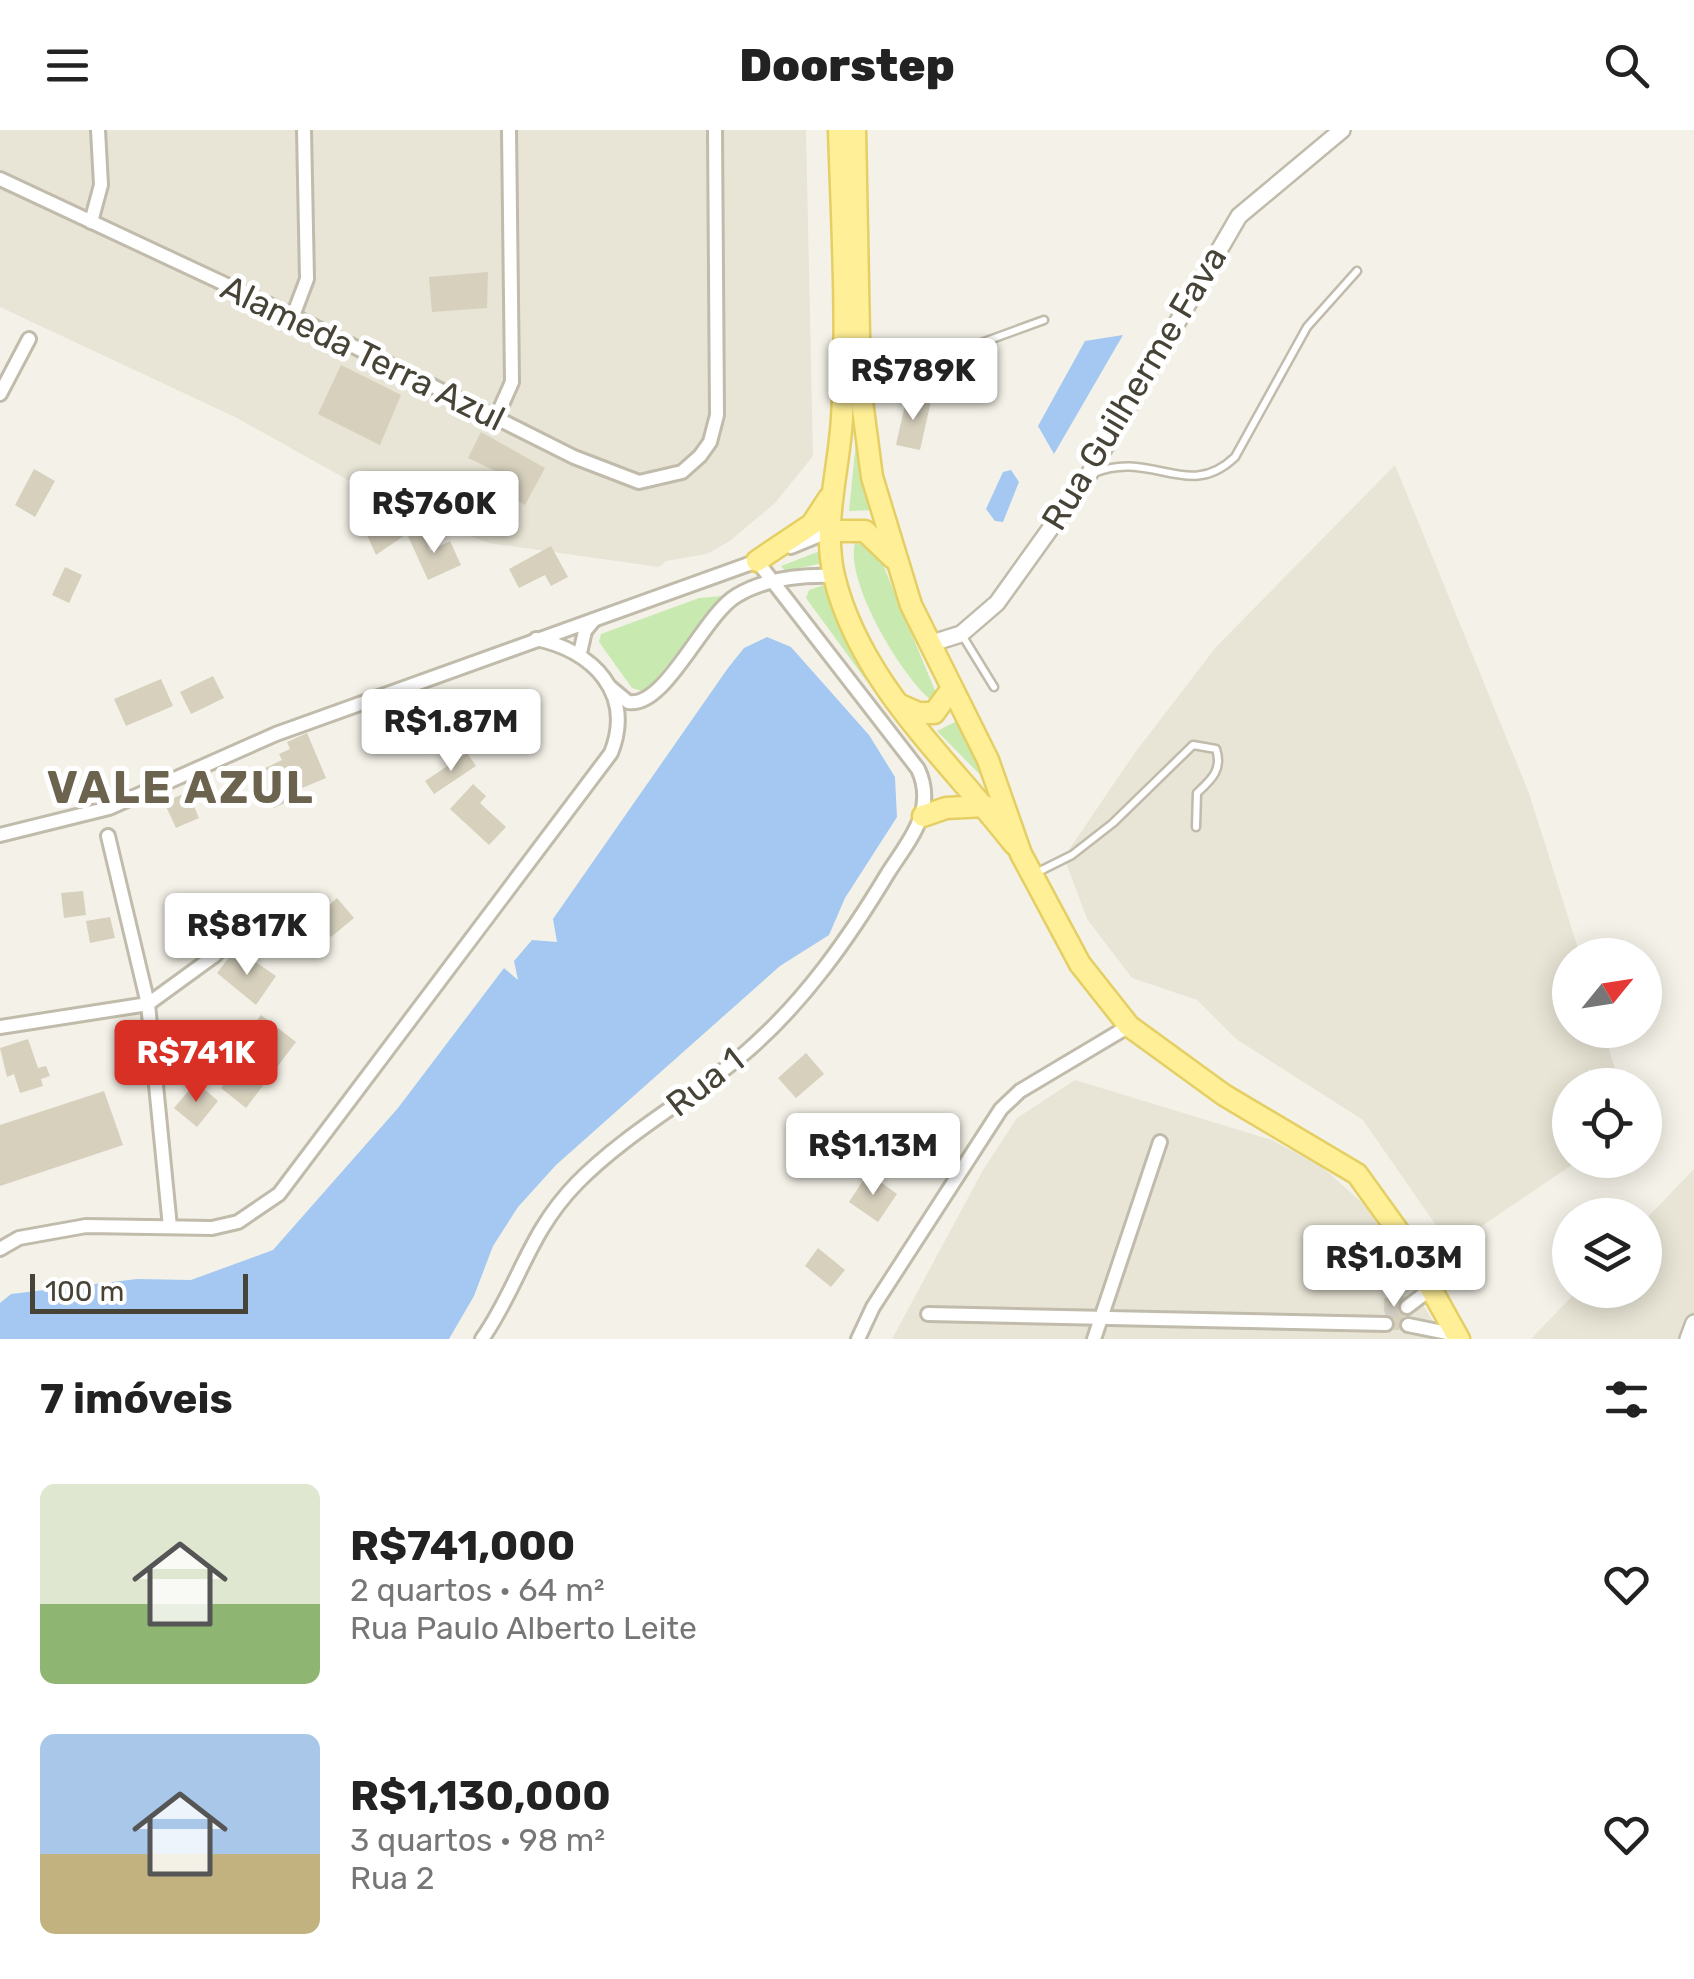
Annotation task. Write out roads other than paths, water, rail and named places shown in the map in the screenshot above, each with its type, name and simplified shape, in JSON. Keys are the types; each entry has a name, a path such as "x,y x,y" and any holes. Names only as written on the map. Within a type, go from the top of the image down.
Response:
{"main road":[{"path":"839,130 842,418 830,496 834,576 866,651 898,704 926,743 985,806 1022,854"},
{"path":"855,130 860,386 872,477 894,559 951,690 988,760 1032,875 1080,964 1129,1026 1224,1095 1357,1174 1402,1235 1458,1337"},
{"path":"757,562 812,524 830,496"},
{"path":"830,531 864,531 894,559"},
{"path":"898,704 918,714 934,713 951,690"},
{"path":"923,816 946,808 985,806"}],"street":[{"path":"90,222 101,185 98,130"},
{"path":"293,316 307,278 304,130"},
{"path":"496,418 512,382 509,130"},
{"name":"Alameda Terra Azul","path":"0,179 293,316 574,457 639,482 682,472 710,442 717,414 715,130"},
{"name":"Rua Guilherme Fava","path":"930,644 961,634 997,603 1088,476 1239,216 1342,130"},
{"path":"0,394 29,339"},
{"path":"0,835 109,808 276,734 757,562 830,531"},
{"path":"757,562 918,770 925,786 923,816"},
{"path":"536,639 580,653 608,686 628,702 645,701 664,685 726,603 773,581 834,576"},
{"path":"580,653 585,631 595,618"},
{"path":"0,1248 19,1238 86,1226 212,1228 238,1222 279,1194 602,766 618,728 608,686"},
{"name":"Rua 1","path":"484,1338 520,1262 560,1201 609,1154 747,1052 790,1010 855,928 923,816"},
{"path":"108,836 148,1004 170,1228"},
{"path":"0,1028 148,1004 214,956 259,904"},
{"path":"858,1339 873,1307 1001,1110 1020,1091 1129,1026"},
{"path":"1094,1339 1160,1142"},
{"path":"1407,1307 1432,1288"},
{"path":"928,1314 1351,1323 1386,1319"},
{"path":"1348,1339 1351,1323"},
{"path":"1688,1339 1694,1323"},
{"path":"1408,1325 1458,1337"}],"lane":[{"path":"1088,476 1126,463 1192,478 1224,468 1235,458 1307,327 1357,271"},
{"path":"860,386 1044,320"},
{"path":"961,634 994,687"},
{"path":"1032,875 1072,855 1112,823 1193,745 1216,749 1219,759 1214,778 1196,794 1196,827"}],"water":[{"path":"1123,335 1054,454 1038,426 1085,341"},
{"path":"1011,470 1019,482 1003,522 995,521 986,509 1003,472"},
{"path":"767,637 791,647 869,735 895,777 897,817 845,898 829,935 780,966 556,1165 518,1207 493,1246 474,1296 449,1339 0,1339 0,1303 11,1294 137,1279 191,1280 273,1250 398,1108 504,968 518,980 514,961 532,940 557,942 553,919 728,668 744,648"}],"tunnel":[{"path":"1385,1313 1407,1307"}],"district":[{"name":"VALE AZUL","path":"181,787"}]}
